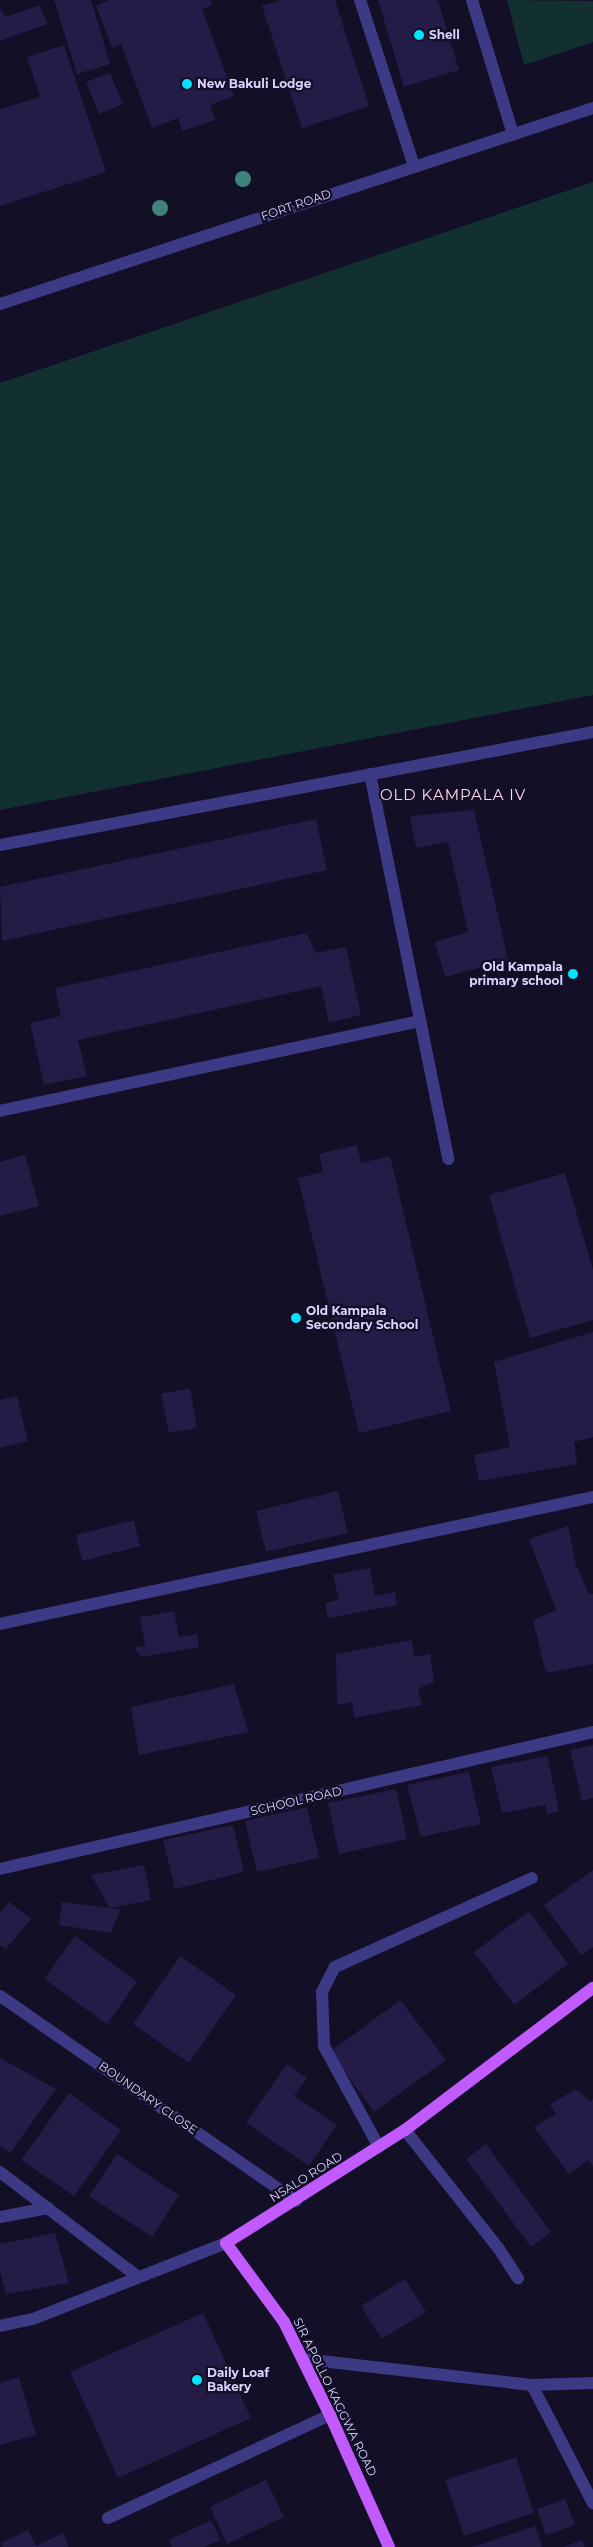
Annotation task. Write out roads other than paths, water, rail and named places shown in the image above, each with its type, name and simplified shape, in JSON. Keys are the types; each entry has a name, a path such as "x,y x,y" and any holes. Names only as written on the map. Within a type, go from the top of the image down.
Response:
{"main road":[{"name":"NSALO ROAD","path":"226,2243 296,2202 405,2130 593,1988"},
{"name":"SIR APOLLO KAGGWA ROAD","path":"226,2243 284,2322 330,2415 389,2547"}],"street":[{"path":"360,0 414,166"},
{"path":"472,0 513,134"},
{"name":"FORT ROAD","path":"0,304 593,108"},
{"path":"0,844 593,732"},
{"path":"370,774 448,1159"},
{"path":"0,1111 420,1021"},
{"path":"0,1624 593,1497"},
{"name":"SCHOOL ROAD","path":"0,1869 593,1732"},
{"path":"380,2147 324,2046 322,1992 335,1967 532,1878"},
{"name":"BOUNDARY CLOSE","path":"0,1996 296,2202"},
{"path":"405,2130 518,2278"},
{"path":"0,2172 136,2276"},
{"path":"0,2217 48,2208"},
{"name":"NSALO ROAD","path":"0,2326 33,2319 136,2276 226,2243"},
{"path":"303,2359 532,2385 593,2383"},
{"path":"532,2385 593,2504"},
{"path":"108,2518 330,2415"}],"place":[{"name":"Shell","path":"419,35"},
{"name":"New Bakuli Lodge","path":"187,84"},
{"name":"Old Kampala primary school","path":"573,974"},
{"name":"Old Kampala Secondary School","path":"296,1318"},
{"name":"Daily Loaf Bakery","path":"197,2380"}],"district":[{"name":"OLD KAMPALA IV","path":"453,795"}]}
